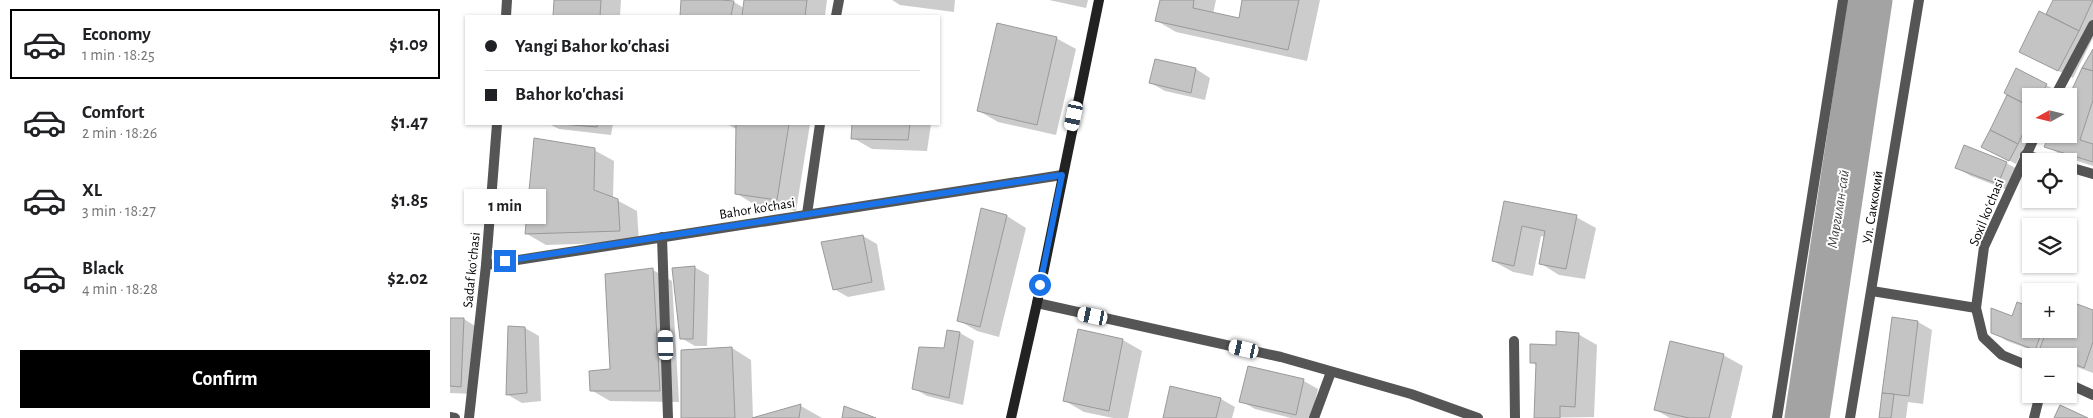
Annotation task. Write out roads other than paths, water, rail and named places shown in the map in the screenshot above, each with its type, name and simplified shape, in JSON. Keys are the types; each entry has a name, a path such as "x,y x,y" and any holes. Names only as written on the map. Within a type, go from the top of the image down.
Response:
{"street":[{"path":"506,15 508,0"},
{"path":"836,15 839,0"},
{"path":"1011,418 1037,303 1099,0"},
{"path":"1777,418 1842,0"},
{"name":"Ул. Саккокий","path":"1850,418 1919,0"},
{"path":"2060,88 2093,25"},
{"name":"Sadaf koʻchasi","path":"469,418 486,264 497,125"},
{"path":"807,214 820,125"},
{"name":"Soxil koʻchasi","path":"2022,162 1984,247 1976,308 1983,337 2002,355 2022,363"},
{"path":"2077,169 2093,174"},
{"name":"Bahor ko'chasi","path":"486,264 1062,175"},
{"path":"662,236 668,418"},
{"path":"1872,291 1976,308"},
{"path":"1037,303 1281,357 1411,394 1478,418"},
{"path":"1514,341 1515,418"},
{"path":"1314,418 1331,372"},
{"path":"2077,388 2093,395"},
{"path":"2034,418 2038,403"},
{"path":"450,417 455,418"}],"waterway":[{"name":"Маргилан-сай","path":"1807,418 1870,0"}]}
